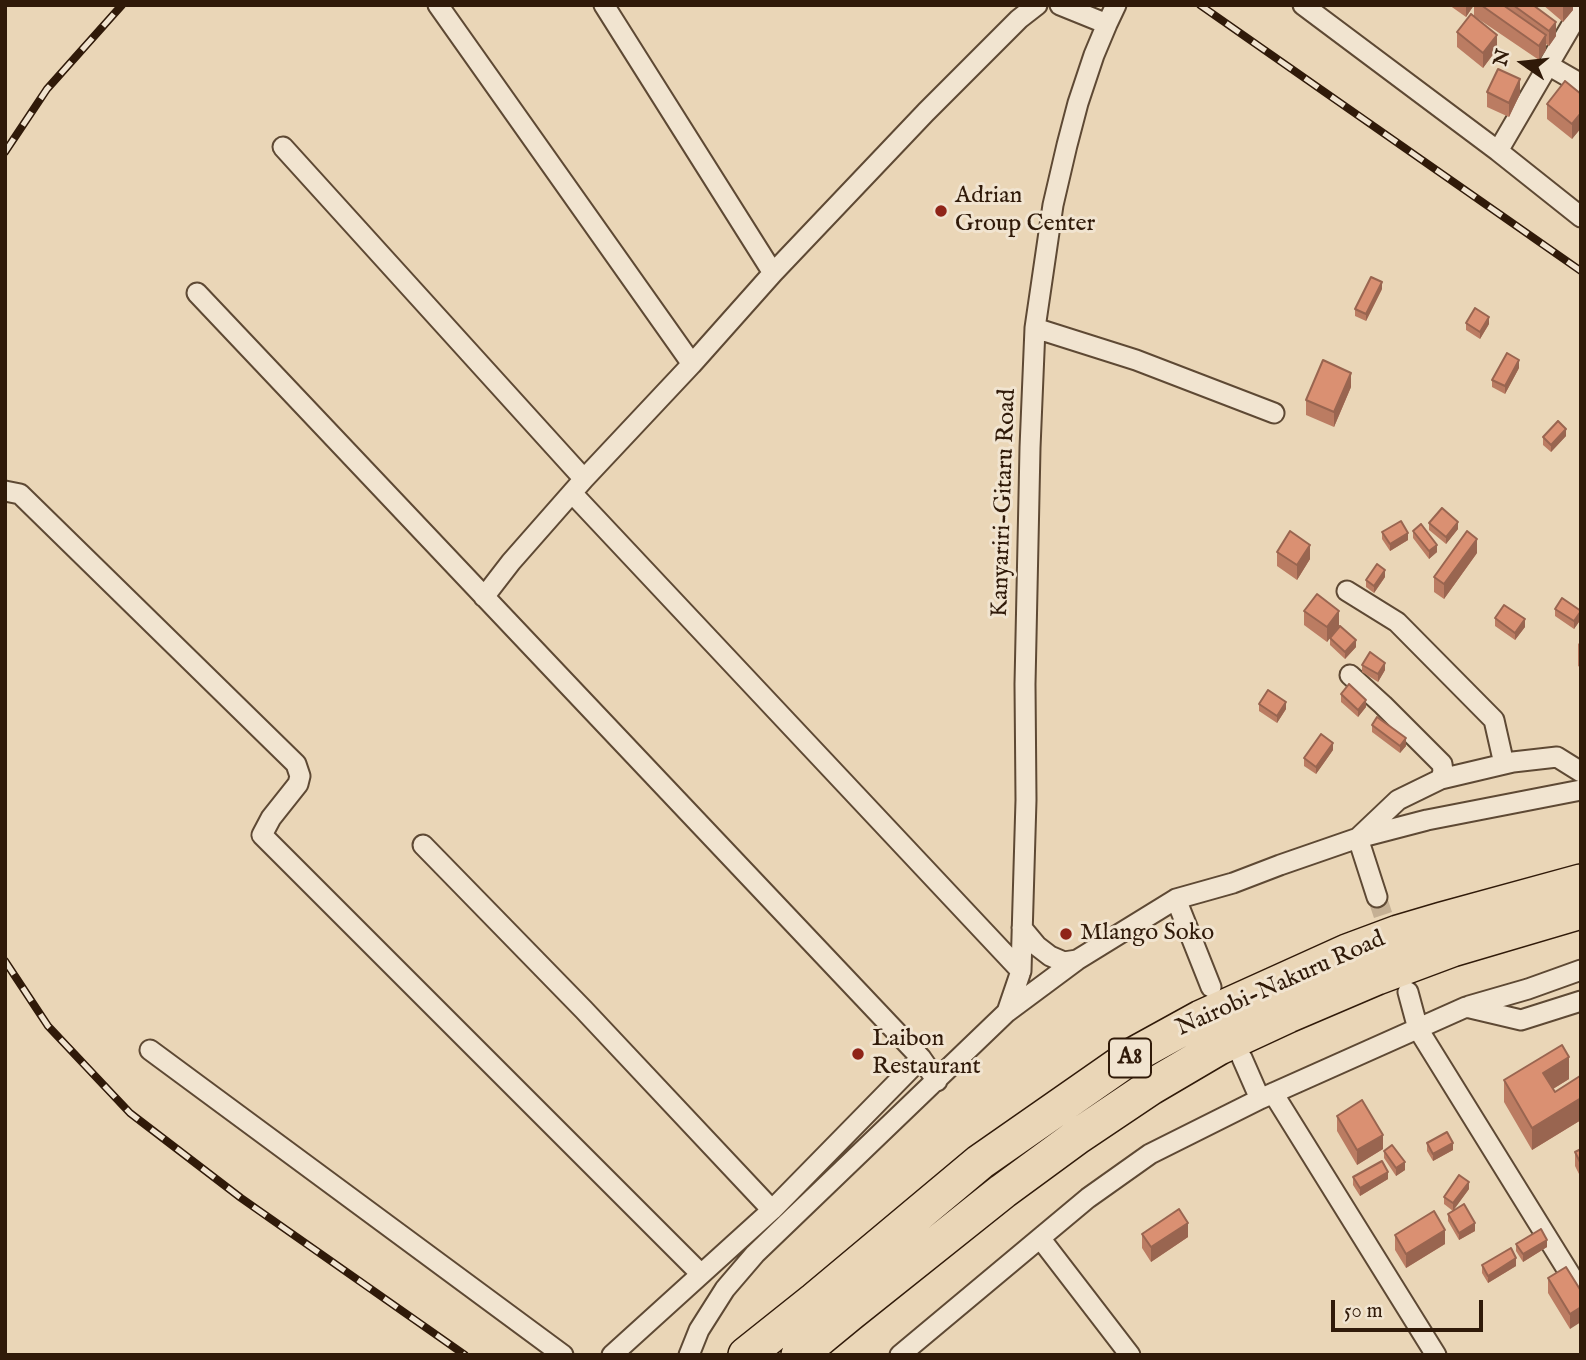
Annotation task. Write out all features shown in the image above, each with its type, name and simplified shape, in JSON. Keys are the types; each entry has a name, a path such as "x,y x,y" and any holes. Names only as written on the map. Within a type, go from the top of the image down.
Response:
{"highway":[{"name":"Nairobi-Nakuru Road","path":"746,1355 980,1162 1132,1056 1201,1018 1348,952 1398,933 1581,882"},
{"name":"Nairobi-Nakuru Road","path":"799,1355 1003,1191 1077,1136 1219,1047 1390,972 1452,949 1581,911"}],"street":[{"path":"438,5 692,364"},
{"path":"604,5 773,274"},
{"path":"1060,5 1107,24"},
{"name":"Kanyariri-Gitaru Road","path":"1007,1012 1021,971 1030,448 1035,328 1054,205 1067,145 1078,103 1116,5"},
{"path":"1303,5 1498,151 1581,217"},
{"path":"484,597 578,486 773,274 926,112 1030,7"},
{"path":"1498,151 1581,9"},
{"path":"1548,65 1581,84"},
{"path":"283,146 578,486 1021,971"},
{"path":"197,293 921,1058 937,1081"},
{"path":"1035,328 1136,360 1274,413"},
{"path":"5,491 20,494 296,764 300,776 298,784 271,818 262,835 701,1274"},
{"path":"1347,591 1397,622 1494,719 1504,764"},
{"path":"1350,676 1442,764 1441,779"},
{"path":"1358,838 1398,800 1441,779 1504,764 1581,752"},
{"path":"1557,757 1581,772"},
{"path":"689,1355 699,1330 725,1289 755,1254 1007,1012 1077,960 1175,900 1233,883 1358,838 1427,820 1581,790"},
{"path":"1358,838 1377,897"},
{"path":"423,845 584,1010 772,1210"},
{"path":"1175,900 1211,987"},
{"path":"1022,928 1049,956 1064,962 1077,960"},
{"path":"902,1354 1088,1198 1150,1154 1267,1096 1466,1007 1581,970"},
{"path":"1408,992 1418,1029 1581,1292"},
{"path":"1466,1007 1521,1020 1581,1001"},
{"path":"150,1050 562,1355"},
{"path":"612,1355 772,1210 921,1058"},
{"path":"1242,1058 1436,1355"},
{"path":"1040,1238 1130,1355"}],"building":[{"path":"1481,5 1503,5 1546,35 1539,46"},
{"path":"1513,5 1533,5 1556,22 1549,31"},
{"path":"1471,14 1497,35 1483,53 1457,32"},
{"path":"1498,69 1520,79 1509,103 1487,92"},
{"path":"1565,81 1581,94 1581,113 1572,124 1547,104"},
{"path":"1371,277 1382,282 1366,314 1355,309"},
{"path":"1475,308 1489,317 1480,332 1466,323"},
{"path":"1507,353 1519,360 1505,386 1492,380"},
{"path":"1323,360 1351,373 1334,412 1306,400"},
{"path":"1558,421 1566,429 1551,445 1543,437"},
{"path":"1442,508 1458,522 1446,537 1429,523"},
{"path":"1401,521 1408,533 1390,544 1382,532"},
{"path":"1421,524 1437,545 1429,551 1413,531"},
{"path":"1290,531 1310,545 1297,565 1277,552"},
{"path":"1467,531 1477,539 1444,584 1434,577"},
{"path":"1377,564 1385,570 1374,586 1366,580"},
{"path":"1317,594 1339,611 1327,627 1304,611"},
{"path":"1562,598 1581,611 1574,621 1555,609"},
{"path":"1504,605 1525,619 1515,633 1495,618"},
{"path":"1340,626 1356,640 1345,652 1330,638"},
{"path":"1370,652 1385,663 1378,674 1362,665"},
{"path":"1349,684 1366,700 1358,710 1341,694"},
{"path":"1268,690 1286,702 1277,716 1259,704"},
{"path":"1377,717 1406,738 1400,746 1372,725"},
{"path":"1321,734 1333,743 1316,767 1304,758"},
{"path":"1562,1045 1569,1057 1543,1073 1555,1092 1580,1076 1581,1098 1532,1128 1504,1080"},
{"path":"1362,1100 1383,1135 1357,1150 1337,1116"},
{"path":"1447,1132 1453,1143 1433,1154 1427,1143"},
{"path":"1392,1145 1405,1162 1396,1168 1384,1151"},
{"path":"1581,1149 1581,1164 1575,1152"},
{"path":"1382,1161 1388,1172 1360,1188 1353,1177"},
{"path":"1459,1175 1469,1182 1453,1203 1444,1197"},
{"path":"1464,1204 1475,1223 1459,1233 1448,1214"},
{"path":"1179,1209 1188,1223 1151,1247 1142,1234"},
{"path":"1434,1211 1445,1230 1406,1254 1395,1235"},
{"path":"1541,1229 1547,1240 1523,1254 1516,1244"},
{"path":"1511,1248 1516,1258 1488,1276 1482,1265"},
{"path":"1566,1267 1581,1291 1581,1307 1570,1314 1548,1278"}],"tunnel":[{"path":"1377,897 1392,942"}],"railway":[{"path":"5,152 47,89 122,5"},
{"path":"1200,5 1581,271"},
{"path":"5,961 48,1026 130,1113 241,1198 465,1355"}],"place":[{"name":"Adrian Group Center","path":"941,211"},
{"name":"Mlango Soko","path":"1066,934"},
{"name":"Laibon Restaurant","path":"858,1054"}]}
